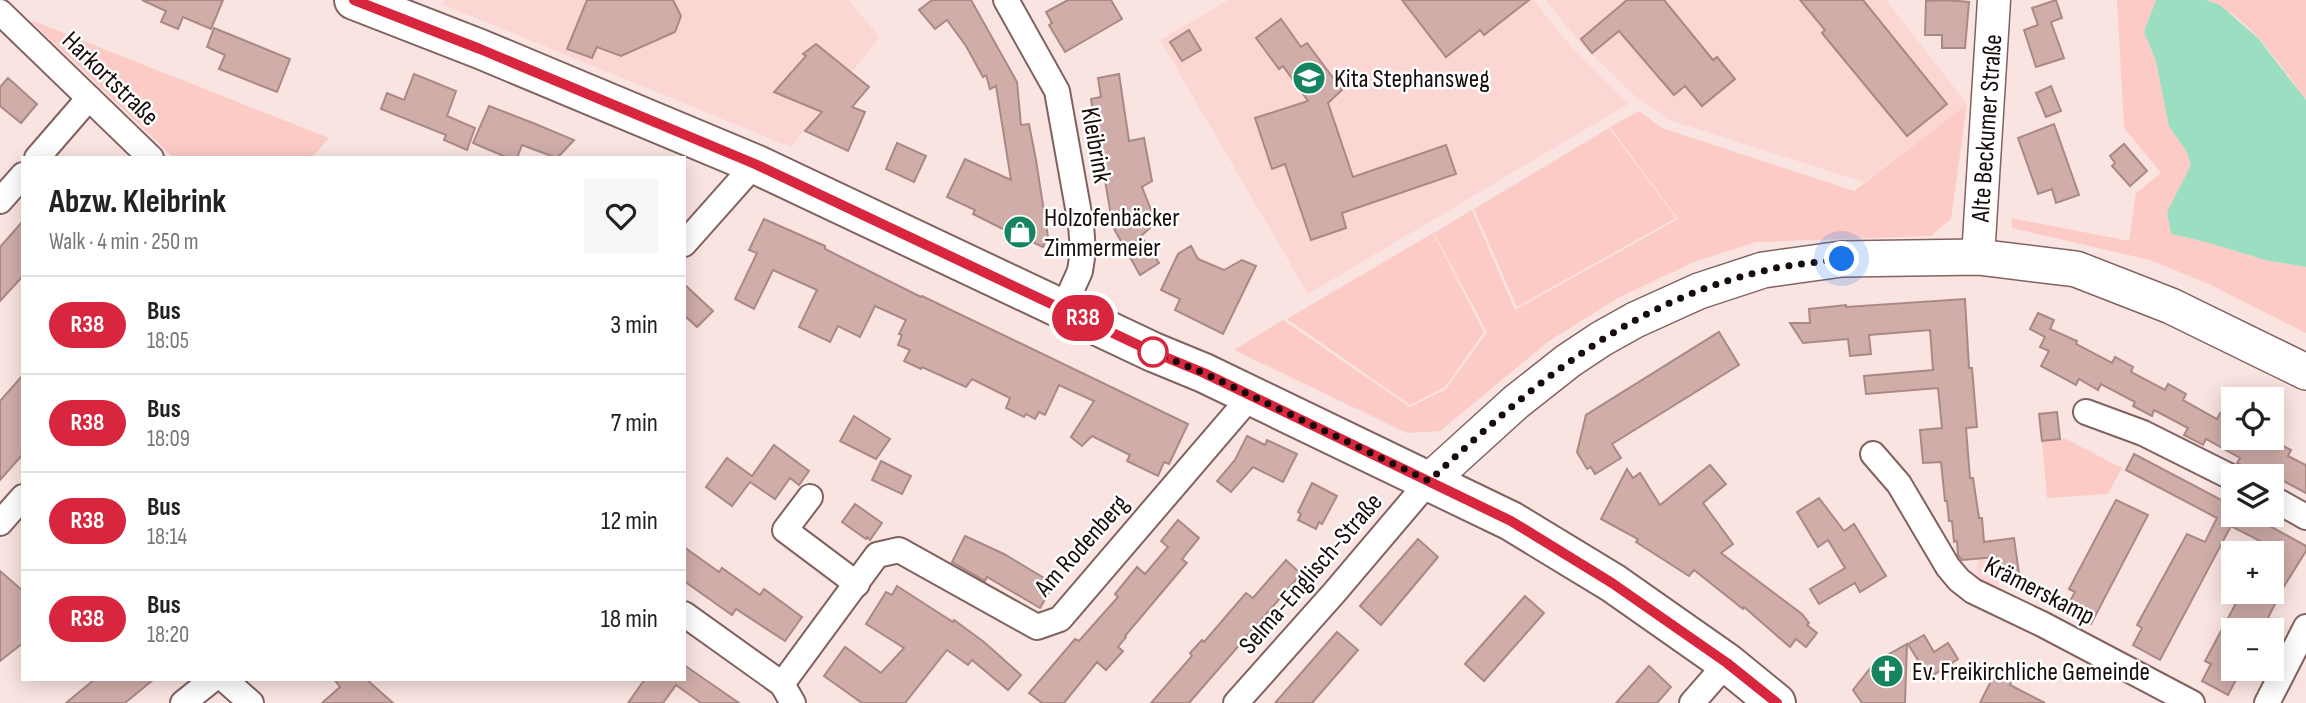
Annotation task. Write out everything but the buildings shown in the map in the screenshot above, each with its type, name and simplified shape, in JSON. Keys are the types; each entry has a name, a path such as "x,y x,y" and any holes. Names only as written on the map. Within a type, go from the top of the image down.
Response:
{"main road":[{"path":"354,0 480,49 755,164 1511,521 1612,583 1727,663 1776,703"},
{"path":"1429,481 1516,402 1568,361 1635,320 1699,291 1763,270 1842,259 1978,257 2076,269 2171,306 2306,372"}],"street":[{"name":"Alte Beckumer Straße","path":"1978,257 1994,0"},
{"name":"Kleibrink","path":"1016,3 1056,91 1081,225 1083,251 1080,271 1063,309"},
{"name":"Harkortstraße","path":"0,12 149,156"},
{"path":"39,156 89,98"},
{"path":"686,242 755,164"},
{"path":"0,201 21,176"},
{"name":"Am Rodenberg","path":"788,694 877,555 900,550 1037,628 1060,619 1251,396"},
{"path":"2086,412 2143,433 2221,472"},
{"name":"Krämerskamp","path":"1873,454 1899,484 1948,567 1973,591 2193,703"},
{"name":"Selma-Englisch-Straße","path":"1236,703 1429,481"},
{"path":"810,497 785,530 857,584"},
{"path":"0,523 21,499"},
{"path":"2284,505 2306,517"},
{"path":"686,616 788,694"},
{"path":"2267,703 2306,626"},
{"path":"1692,703 1727,663"},
{"path":"183,703 210,681"},
{"path":"226,681 251,703"}],"shaded area":[{"path":"446,0 848,0 880,37 791,147 442,4"},
{"path":"1229,0 1533,0 1573,49 1628,104 1308,294 1160,40"},
{"path":"1546,0 1886,0 1967,104 1864,182 1669,120 1636,97 1579,42"},
{"path":"2117,0 2156,0 2144,32 2156,61 2169,127 2186,150 2191,165 2167,212 2171,234 2265,260 2306,267 2306,333 2209,284 2150,260 2012,228 2011,218 2129,241 2136,193 2161,173 2124,128"},
{"path":"2156,0 2206,0 2220,5 2258,38 2306,100 2306,267 2265,260 2171,234 2167,212 2191,165 2186,150 2169,127 2156,61 2144,32"},
{"path":"2206,0 2306,0 2306,100 2250,29 2222,7"},
{"path":"32,22 329,138 313,156 172,156"},
{"path":"1967,104 1951,219 1931,236 1756,242 1694,262 1618,298 1549,341 1440,431 1407,433 1234,350 1283,320 1410,407 1446,389 1487,332 1434,233 1472,210 1515,310 1678,219 1610,127 1639,111 1662,128 1854,191"},
{"path":"1609,128 1676,218 1517,307 1474,209"},
{"path":"1433,233 1484,332 1445,387 1410,405 1287,319"},
{"path":"2066,439 2122,468 2108,494 2047,498 2042,441"},
{"path":"2014,538 2019,574 1999,577 1999,588 1977,582 1977,559 1959,561 1957,542"}],"bus line":[{"name":"R38","path":"354,0 480,49 755,164 1153,352 1204,373 1511,521 1612,583 1727,663 1777,703"}],"place":[{"name":"Kita Stephansweg","path":"1309,78"},
{"name":"Holzofenbäcker Zimmermeier","path":"1020,232"},
{"name":"Ev. Freikirchliche Gemeinde","path":"1887,671"}],"route":[{"path":"1153,352 1204,373 1429,481 1516,402 1568,361 1635,320 1699,291 1763,270 1842,259"}]}
